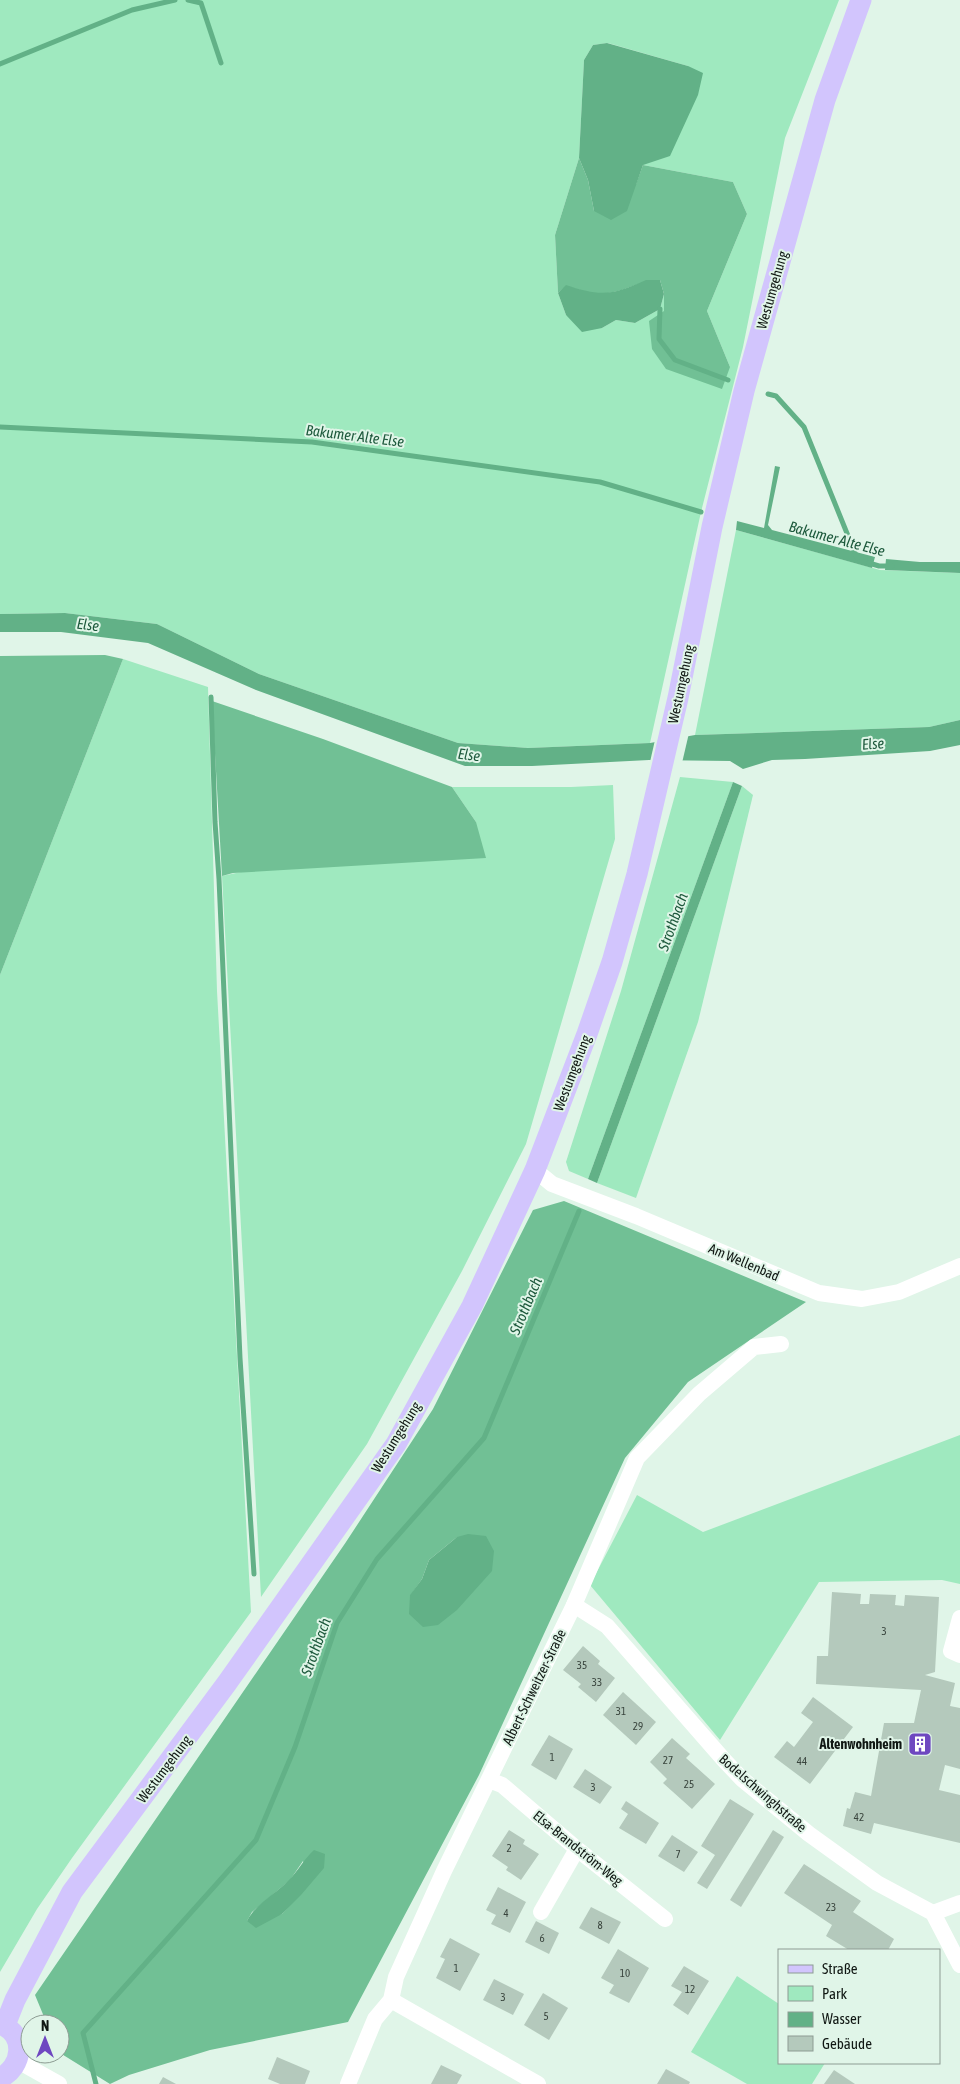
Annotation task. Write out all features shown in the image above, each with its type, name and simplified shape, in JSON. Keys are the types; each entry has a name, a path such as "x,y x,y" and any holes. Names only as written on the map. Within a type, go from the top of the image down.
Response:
{"main road":[{"name":"Westumgehung","path":"2,2024 72,1892 227,1684 396,1444 472,1306 535,1170 587,1034 612,962 637,874 677,705 712,527 744,391 825,100 861,0"},
{"path":"0,2078 8,2074 18,2061 19,2044 11,2030 2,2024"}],"street":[{"name":"Am Wellenbad","path":"535,1170 552,1184 636,1216 819,1293 862,1299 890,1294 960,1266"},
{"name":"Albert-Schweitzer-Straße","path":"348,2084 375,2019 391,2000 396,1977 574,1605 637,1458 699,1394 754,1347 780,1344"},
{"name":"Bodelschwinghstraße","path":"574,1605 607,1626 742,1779 809,1834 877,1883 933,1913"},
{"path":"960,1618 951,1651 960,1655"},
{"name":"Elsa-Brandström-Weg","path":"489,1780 502,1785 577,1849 665,1919"},
{"path":"540,1912 577,1849"},
{"path":"960,1903 933,1913 960,1965"},
{"path":"391,2000 538,2084"},
{"path":"18,2061 59,2084"}],"green space":[{"path":"0,0 839,0 785,138 743,347 701,512 650,743 528,748 458,743 259,674 157,624 65,613 0,614","holes":["608,43 688,66 643,165 733,182 747,214 707,311 730,367 664,311 664,294 660,309 635,323 616,320 602,328 566,315 558,293 555,235 579,158 584,60 593,45"]},
{"path":"736,530 880,570 960,573 960,720 929,727 695,735"},
{"path":"123,659 208,687 217,991 251,1612 72,1858 37,1909 0,1972 0,975"},
{"path":"680,777 733,782 588,1179 569,1171 566,1162 621,991"},
{"path":"613,785 615,839 526,1144 462,1271 367,1444 261,1597 222,876 476,822 452,787"},
{"path":"742,786 753,795 698,1022 636,1198 597,1183"},
{"path":"960,1435 960,1584 942,1580 819,1582 720,1740 590,1585 637,1495 703,1532"},
{"path":"737,1976 778,2003 778,2064 824,2064 812,2084 747,2084 691,2052"}],"shaded area":[{"path":"579,158 588,180 594,211 636,184 643,165 733,182 747,214 707,311 730,367 722,389 666,369 652,349 649,321 664,311 664,294 660,280 653,280 608,293 592,293 566,286 558,293 555,235"},
{"path":"105,655 123,659 0,975 0,656"},
{"path":"212,701 323,739 452,787 476,822 486,858 233,873 222,876"},
{"path":"564,1201 806,1302 688,1382 625,1458 479,1775 348,2022 210,2050 129,2075 110,2084 70,2059 70,2014 43,2014 35,1995 346,1542 433,1409 533,1210","holes":["457,1537 410,1596 422,1579 429,1560","303,1861 310,1883 282,1914 247,1921 252,1912 290,1880"]}],"water":[{"path":"607,43 688,66 703,73 698,95 670,156 643,165 627,211 611,220 594,211 588,180 579,158 584,60 593,45"},
{"path":"646,280 660,280 664,294 660,309 635,323 616,320 602,328 582,332 566,315 558,293 566,285 598,293 607,293 624,289"},
{"path":"775,466 780,467 768,525 772,530 875,557 872,568 736,530 737,521 764,528"},
{"path":"886,559 920,562 960,562 960,573 885,570"},
{"name":"Else","path":"65,613 157,624 259,674 458,743 528,748 650,743 695,735 929,727 960,720 960,745 930,751 772,760 743,769 730,761 649,760 532,766 465,766 256,690 148,643 61,632 0,632 0,614"},
{"path":"733,782 742,786 597,1183 588,1179"},
{"path":"468,1534 486,1536 494,1551 492,1571 457,1610 438,1625 423,1627 409,1614 410,1595 422,1579 429,1560 457,1537"},
{"path":"314,1850 325,1854 324,1868 301,1895 282,1914 256,1928 247,1921 261,1904 289,1880"}],"pier":[{"path":"689,733 682,763 650,762 655,740"}],"building":[{"path":"832,1592 861,1594 860,1604 869,1604 870,1594 896,1595 895,1605 904,1606 905,1595 939,1597 935,1672 925,1675 955,1683 950,1706 960,1708 960,1769 945,1765 939,1790 960,1795 960,1843 874,1823 871,1834 843,1826 847,1808 850,1809 855,1792 871,1796 884,1723 914,1723 921,1690 816,1684 817,1656 828,1656"},
{"path":"583,1646 600,1661 598,1664 615,1678 596,1702 578,1687 581,1684 563,1670"},
{"path":"623,1692 656,1722 636,1745 603,1715"},
{"path":"813,1697 853,1727 810,1784 774,1757 787,1741 794,1747 813,1722 801,1713"},
{"path":"549,1735 573,1749 556,1780 531,1765"},
{"path":"672,1738 690,1754 686,1758 715,1784 692,1809 663,1783 667,1779 650,1762"},
{"path":"585,1769 612,1787 600,1804 573,1787"},
{"path":"730,1799 754,1814 707,1889 697,1883 715,1855 701,1846"},
{"path":"626,1801 659,1823 646,1844 619,1828 628,1814 621,1809"},
{"path":"509,1830 525,1840 523,1844 539,1854 521,1880 506,1870 508,1867 492,1856"},
{"path":"773,1830 784,1837 741,1907 730,1900"},
{"path":"672,1835 698,1852 684,1872 658,1856"},
{"path":"804,1864 861,1901 853,1912 894,1939 889,1949 847,1949 826,1936 832,1925 784,1893"},
{"path":"498,1887 526,1902 510,1933 491,1924 496,1915 486,1910"},
{"path":"591,1907 621,1922 609,1944 579,1928"},
{"path":"536,1921 559,1933 549,1954 525,1942"},
{"path":"450,1938 480,1954 460,1991 436,1978 445,1959 440,1957"},
{"path":"618,1949 649,1968 629,2003 609,1993 614,1985 601,1978"},
{"path":"684,1966 709,1981 688,2015 673,2005 682,1992 671,1986"},
{"path":"494,1979 524,1994 513,2015 483,2000"},
{"path":"543,1993 568,2008 549,2040 524,2025"},
{"path":"277,2057 310,2071 305,2084 280,2084 268,2079"},
{"path":"441,2065 462,2075 457,2084 431,2084"},
{"path":"666,2069 690,2082 689,2084 657,2084"},
{"path":"834,2070 855,2084 824,2084"},
{"path":"163,2077 176,2084 159,2084"}],"waterway":[{"path":"0,64 132,10 175,0"},
{"path":"188,0 201,3 221,63"},
{"path":"660,309 659,339 675,360 728,380"},
{"path":"768,394 776,396 804,427 857,558"},
{"name":"Bakumer Alte Else","path":"0,427 312,442 600,482 701,512"},
{"name":"Bakumer Alte Else","path":"869,563 879,566 892,566"},
{"path":"211,697 240,1358 254,1574"},
{"name":"Strothbach","path":"96,2084 83,2033 256,1840 295,1747 337,1623 377,1559 484,1438 579,1211"}],"place":[{"name":"Altenwohnheim","path":"920,1744"}]}
